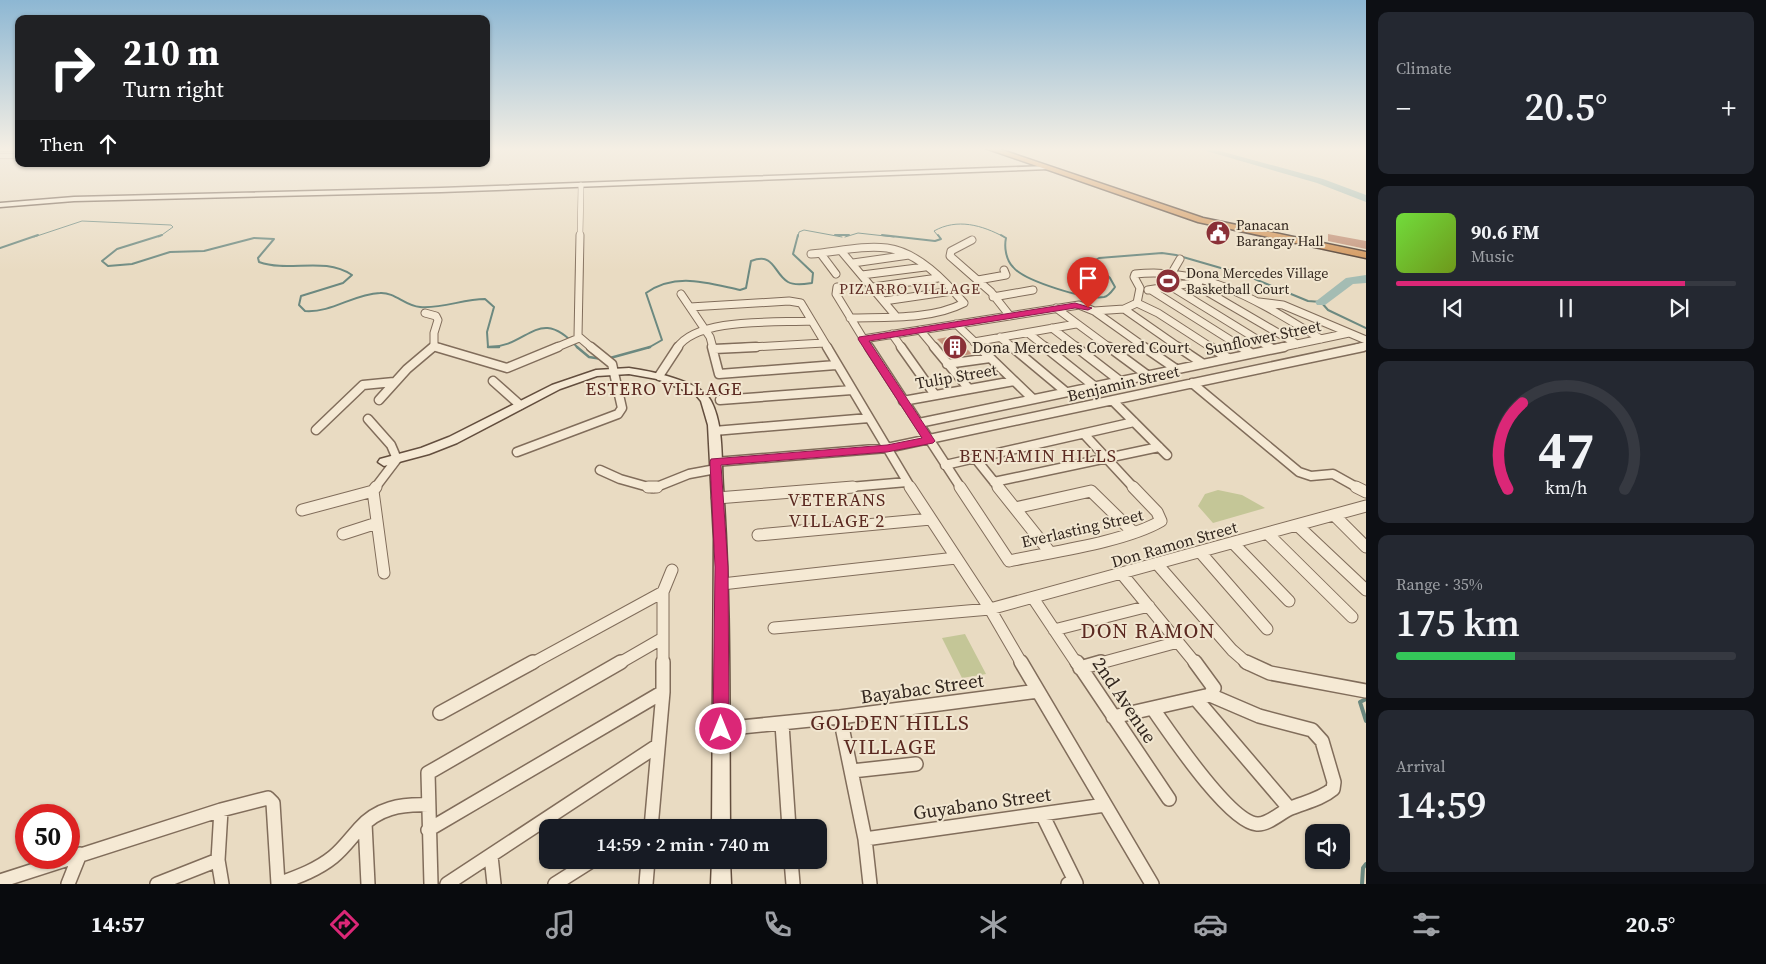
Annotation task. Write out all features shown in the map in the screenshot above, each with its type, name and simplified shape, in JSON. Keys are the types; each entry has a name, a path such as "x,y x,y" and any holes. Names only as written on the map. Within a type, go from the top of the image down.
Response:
{"highway":[{"path":"1111,189 1202,220 1366,256"}],"street":[{"path":"0,205 74,198 415,189"},
{"path":"577,338 581,189"},
{"path":"972,240 951,251 950,256 978,280 1010,316"},
{"path":"811,254 883,247 909,255 938,278 964,304 933,311 850,318"},
{"path":"842,252 895,315"},
{"path":"821,254 836,274"},
{"path":"853,263 909,255"},
{"path":"1173,271 1180,259"},
{"path":"862,275 925,267"},
{"path":"978,280 1006,275 1008,273 1004,270"},
{"path":"1094,311 1124,309 1136,303 1140,288 1134,277 1135,274 1173,271 1229,287 1321,339"},
{"path":"873,287 938,278"},
{"path":"1140,288 1151,290 1194,284 1202,280"},
{"path":"1194,284 1297,344"},
{"path":"837,287 836,294 862,339 1009,561"},
{"path":"1172,287 1273,349"},
{"path":"993,297 1033,290"},
{"path":"1151,290 1251,353"},
{"path":"884,301 952,291"},
{"path":"681,294 706,330 714,350 719,374 836,365"},
{"path":"690,307 794,300 801,303 907,482 990,609 1152,884"},
{"path":"1256,302 1283,305 1366,340"},
{"path":"1136,303 1158,313 1228,358"},
{"path":"862,339 1079,305 1094,311 1176,369"},
{"path":"1056,308 1147,375"},
{"path":"1124,309 1202,364"},
{"path":"379,400 394,382 434,346 434,333 438,320 436,316 425,313"},
{"path":"659,376 668,367 685,338 706,330 722,326 810,321"},
{"path":"956,324 1033,399"},
{"path":"974,342 1076,324"},
{"path":"1052,328 1120,381"},
{"path":"920,330 969,389"},
{"path":"1028,333 1094,386"},
{"name":"Sunflower Street","path":"918,423 1349,333"},
{"path":"892,334 935,395"},
{"path":"1000,337 1066,392"},
{"path":"434,346 507,368 577,338"},
{"path":"577,338 609,362 659,376 700,393 711,412 714,431 722,584 721,819"},
{"path":"714,350 824,343"},
{"name":"Benjamin Street","path":"887,448 929,441 1366,346"},
{"path":"947,364 990,358"},
{"path":"384,462 453,440 609,362"},
{"path":"517,452 618,414 622,404 609,362"},
{"path":"493,381 520,405"},
{"name":"Tulip Street","path":"903,401 1014,381"},
{"path":"316,430 363,385 394,382"},
{"path":"1192,383 1299,472 1311,476 1333,474 1366,492"},
{"path":"720,400 852,390"},
{"path":"1113,401 1168,456"},
{"path":"368,418 391,445 397,459"},
{"path":"714,431 869,418"},
{"path":"945,465 1134,422"},
{"path":"1084,434 1157,512 1161,521"},
{"path":"994,482 1159,446"},
{"path":"600,470 620,479 653,488 716,465 887,448"},
{"path":"975,458 1050,551"},
{"path":"302,510 374,491 397,459"},
{"path":"717,498 907,482"},
{"path":"374,491 384,573"},
{"path":"1015,508 1091,491 1133,532"},
{"name":"Don Ramon Street","path":"774,628 990,609 1366,506"},
{"path":"1334,515 1365,545"},
{"path":"758,535 931,519"},
{"name":"Everlasting Street","path":"1009,561 1133,532 1154,526 1161,521"},
{"path":"343,534 377,523"},
{"path":"1297,525 1366,590"},
{"path":"1267,533 1352,616"},
{"path":"1232,543 1289,601"},
{"path":"1200,552 1267,629"},
{"path":"722,584 956,558"},
{"path":"1158,564 1232,650 1248,664 1270,673 1366,691"},
{"path":"650,819 663,692 663,592 672,570"},
{"path":"1113,717 1196,700 1210,695 1214,688 1212,683 1122,574"},
{"path":"440,712 663,592"},
{"name":"2nd Avenue","path":"1033,598 1169,798"},
{"path":"1054,630 1149,606"},
{"path":"431,884 428,830 428,773 663,638"},
{"path":"1080,668 1178,642"},
{"name":"Bayabac Street","path":"721,729 782,724 1038,691"},
{"path":"428,830 663,692"},
{"path":"1153,709 1228,808 1237,816 1256,824 1289,808 1320,798 1333,789 1334,782 1320,738 1306,727 1258,716 1210,695"},
{"path":"1196,700 1289,808"},
{"path":"840,717 865,839 870,884"},
{"path":"782,724 788,819"},
{"path":"448,884 657,746"},
{"path":"852,771 916,764"},
{"path":"80,854 221,810 268,798 273,803 278,884 330,860 341,851 365,823 386,809 396,805 428,805"},
{"name":"Guyabano Street","path":"865,839 1105,804"},
{"path":"221,810 218,860 222,884"},
{"path":"1042,814 1076,883 1068,884"},
{"path":"365,823 368,884"},
{"path":"491,856 494,884"},
{"path":"157,884 218,860"},
{"path":"0,881 36,869"},
{"path":"68,884 74,869"},
{"path":"555,884 579,869"},
{"path":"646,884 647,869"},
{"path":"721,869 721,884"},
{"path":"792,869 793,884"}],"green space":[{"path":"1218,490 1242,495 1265,508 1213,523 1198,506 1205,494"},
{"path":"965,634 986,674 962,678 942,638"}],"building":[{"path":"1328,234 1366,241 1366,249 1328,241"},
{"name":"Dona Mercedes Covered Court","path":"954,336 972,354 955,357 937,339"}],"waterway":[{"path":"1341,189 1366,199"},
{"path":"34,237 82,221 171,225 173,227 162,235"},
{"path":"939,237 934,231 943,227 960,224 978,226 1004,237"},
{"path":"798,237 799,232 804,230 842,237"},
{"path":"845,237 858,233 894,237"},
{"path":"0,248 38,235"},
{"path":"162,235 117,249 102,261 108,266 132,264 170,252 204,251 254,238 274,239 258,258 259,262 283,266 330,266 352,275 343,283 301,296 299,305 305,311 324,309 370,294 380,293 385,293 420,307 436,307 485,299 494,307 487,332 488,347"},
{"path":"650,347 662,340 646,293 657,287 680,281 692,281 740,290 746,288 751,261 759,259 769,261 788,282 797,284 812,283 813,273 793,254 798,235"},
{"path":"835,235 849,235"},
{"path":"882,235 935,241 941,239 938,235"},
{"path":"1001,235 1006,238 1005,249 1013,267 1029,278 1070,293 1104,297 1112,292 1115,287 1110,278 1094,261 1099,258 1162,253 1176,255 1245,275 1308,301 1321,302 1328,310 1366,328"},
{"path":"1321,302 1350,281 1366,279"},
{"path":"488,347 514,341 543,328 553,329 564,335 578,348"},
{"path":"488,347 499,347"},
{"path":"577,347 589,357 602,359"},
{"path":"610,358 650,347"},
{"path":"1366,699 1360,702 1366,721"},
{"path":"1362,884 1363,868 1366,864"}],"place":[{"name":"Panacan Barangay Hall","path":"1218,233"},
{"name":"Dona Mercedes Village Basketball Court","path":"1168,281"},
{"name":"Dona Mercedes Covered Court","path":"955,347"}],"district":[{"name":"PIZARRO VILLAGE","path":"910,288"},
{"name":"ESTERO VILLAGE","path":"664,388"},
{"name":"BENJAMIN HILLS","path":"1038,455"},
{"name":"VETERANS VILLAGE 2","path":"837,509"},
{"name":"DON RAMON","path":"1148,630"},
{"name":"GOLDEN HILLS VILLAGE","path":"890,734"}],"route":[{"path":"721,729 722,567 715,462 887,448 929,441 862,339 1075,305 1088,308"}]}
